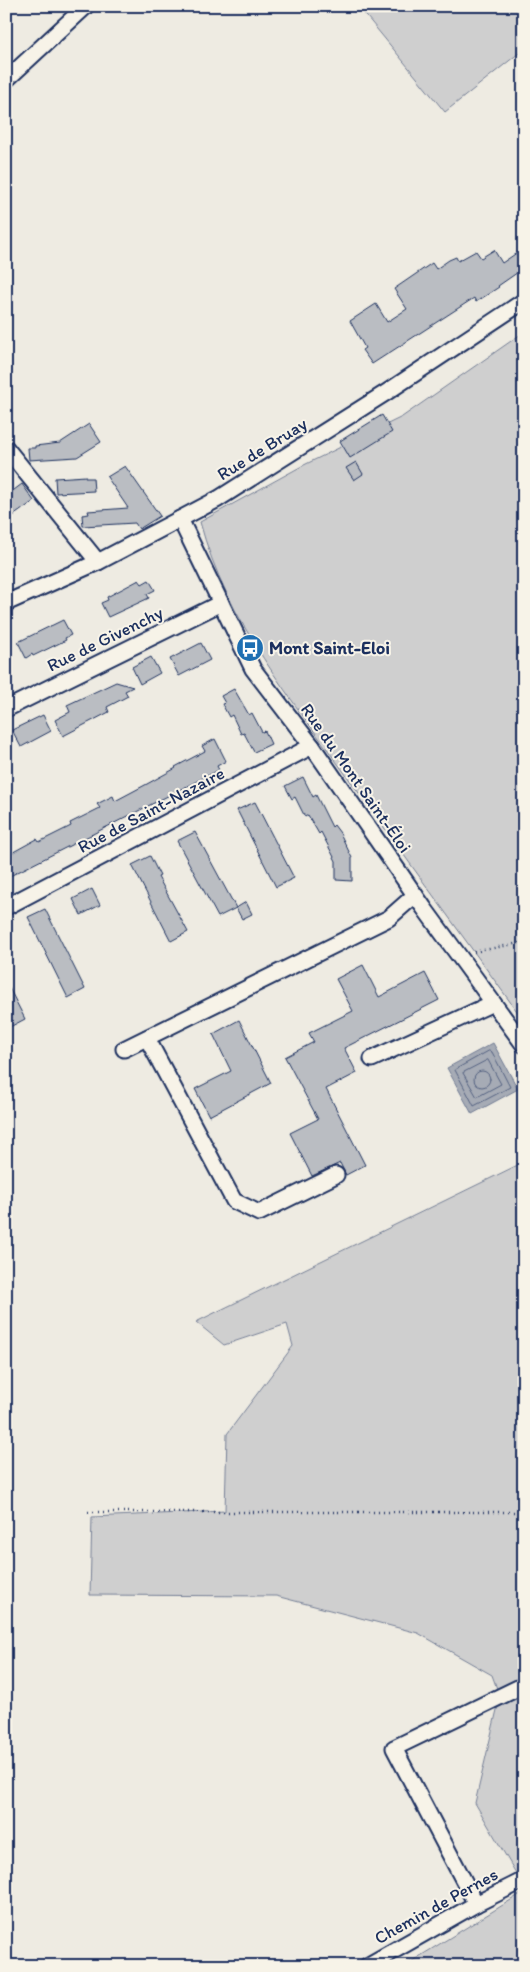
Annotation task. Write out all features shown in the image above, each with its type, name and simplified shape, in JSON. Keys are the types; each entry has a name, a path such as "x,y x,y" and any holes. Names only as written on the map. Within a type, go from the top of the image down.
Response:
{"street":[{"path":"6,80 86,6"},
{"name":"Rue de Bruay","path":"6,603 98,562 218,499 387,392 524,301"},
{"path":"6,448 98,562"},
{"name":"Rue du Mont Saint-Éloi","path":"180,519 253,669 312,746 458,956 524,1045"},
{"name":"Rue de Givenchy","path":"6,708 221,604"},
{"name":"Rue de Saint-Nazaire","path":"6,907 312,746"},
{"path":"124,1049 389,918 415,895"},
{"path":"372,1059 493,1003"},
{"path":"147,1038 234,1201 259,1213 336,1175"},
{"path":"476,1904 394,1748 524,1685"},
{"name":"Chemin de Pernes","path":"367,1966 476,1904 524,1880"}],"path":[{"path":"458,956 524,942"},
{"path":"88,1512 524,1512"},
{"path":"6,1874 8,1874 9,1966"}],"shaded area":[{"path":"358,6 524,6 524,49 445,112"},
{"path":"524,332 524,1021 307,721 264,658 226,593 200,522 302,466 402,417"},
{"path":"524,1162 524,1887 475,1803 500,1697 492,1675 418,1633 276,1596 90,1595 92,1517 225,1511 227,1434 293,1346 287,1324 224,1345 196,1322"},
{"path":"524,1892 524,1966 404,1966"}],"water":[{"path":"493,1043 518,1089 472,1114 447,1068"}],"building":[{"path":"524,248 524,268 476,302 474,298 372,364 362,350 365,348 350,321 376,304 387,322 407,309 394,289 432,263 436,269 456,257 458,261 476,251 481,258 494,250 502,263"},
{"path":"382,415 392,432 350,458 340,441"},
{"path":"89,424 101,442 77,457 29,460 28,448 60,443"},
{"path":"356,462 363,474 354,480 346,468"},
{"path":"125,466 160,516 139,529 135,523 83,526 82,515 89,514 88,511 128,508 107,477"},
{"path":"86,476 86,478 93,478 94,491 56,493 55,478"},
{"path":"22,484 34,501 6,521 6,496"},
{"path":"139,580 142,584 149,580 155,590 147,594 149,598 108,617 101,603 108,600 107,597"},
{"path":"63,620 71,635 65,638 66,640 26,658 18,642"},
{"path":"201,643 210,660 179,676 170,659"},
{"path":"151,657 160,673 140,684 132,667"},
{"path":"116,682 133,687 125,691 128,696 107,707 109,712 63,736 55,720 70,712 67,705"},
{"path":"234,689 249,715 252,713 262,732 265,731 271,744 254,752 244,733 241,734 232,715 229,717 222,704 225,703 221,696"},
{"path":"43,715 51,731 21,747 12,730"},
{"path":"215,739 226,761 217,766 219,770 6,878 6,856 37,839 39,842 71,826 70,823 100,808 97,804 113,796 115,801 176,768 205,751 202,746"},
{"path":"303,777 313,797 316,795 332,827 334,825 340,833 352,858 352,881 336,880 336,861 321,832 319,834 308,815 305,817 295,797 292,799 285,786"},
{"path":"255,802 294,878 276,887 237,810"},
{"path":"195,832 236,908 218,917 177,841"},
{"path":"150,856 160,876 158,877 188,932 171,941 132,865"},
{"path":"92,889 100,905 81,915 73,899"},
{"path":"246,902 252,914 242,919 236,908"},
{"path":"45,909 85,989 68,998 28,917"},
{"path":"363,965 379,997 425,973 439,1000 344,1048 357,1073 326,1089 365,1165 346,1175 340,1163 312,1176 290,1133 318,1119 285,1057 314,1042 309,1033 353,1011 336,979"},
{"path":"6,982 25,1019 6,1029"},
{"path":"239,1020 271,1083 209,1116 195,1089 231,1071 213,1034"}],"place":[{"name":"Mont Saint-Eloi","path":"250,648"}]}
